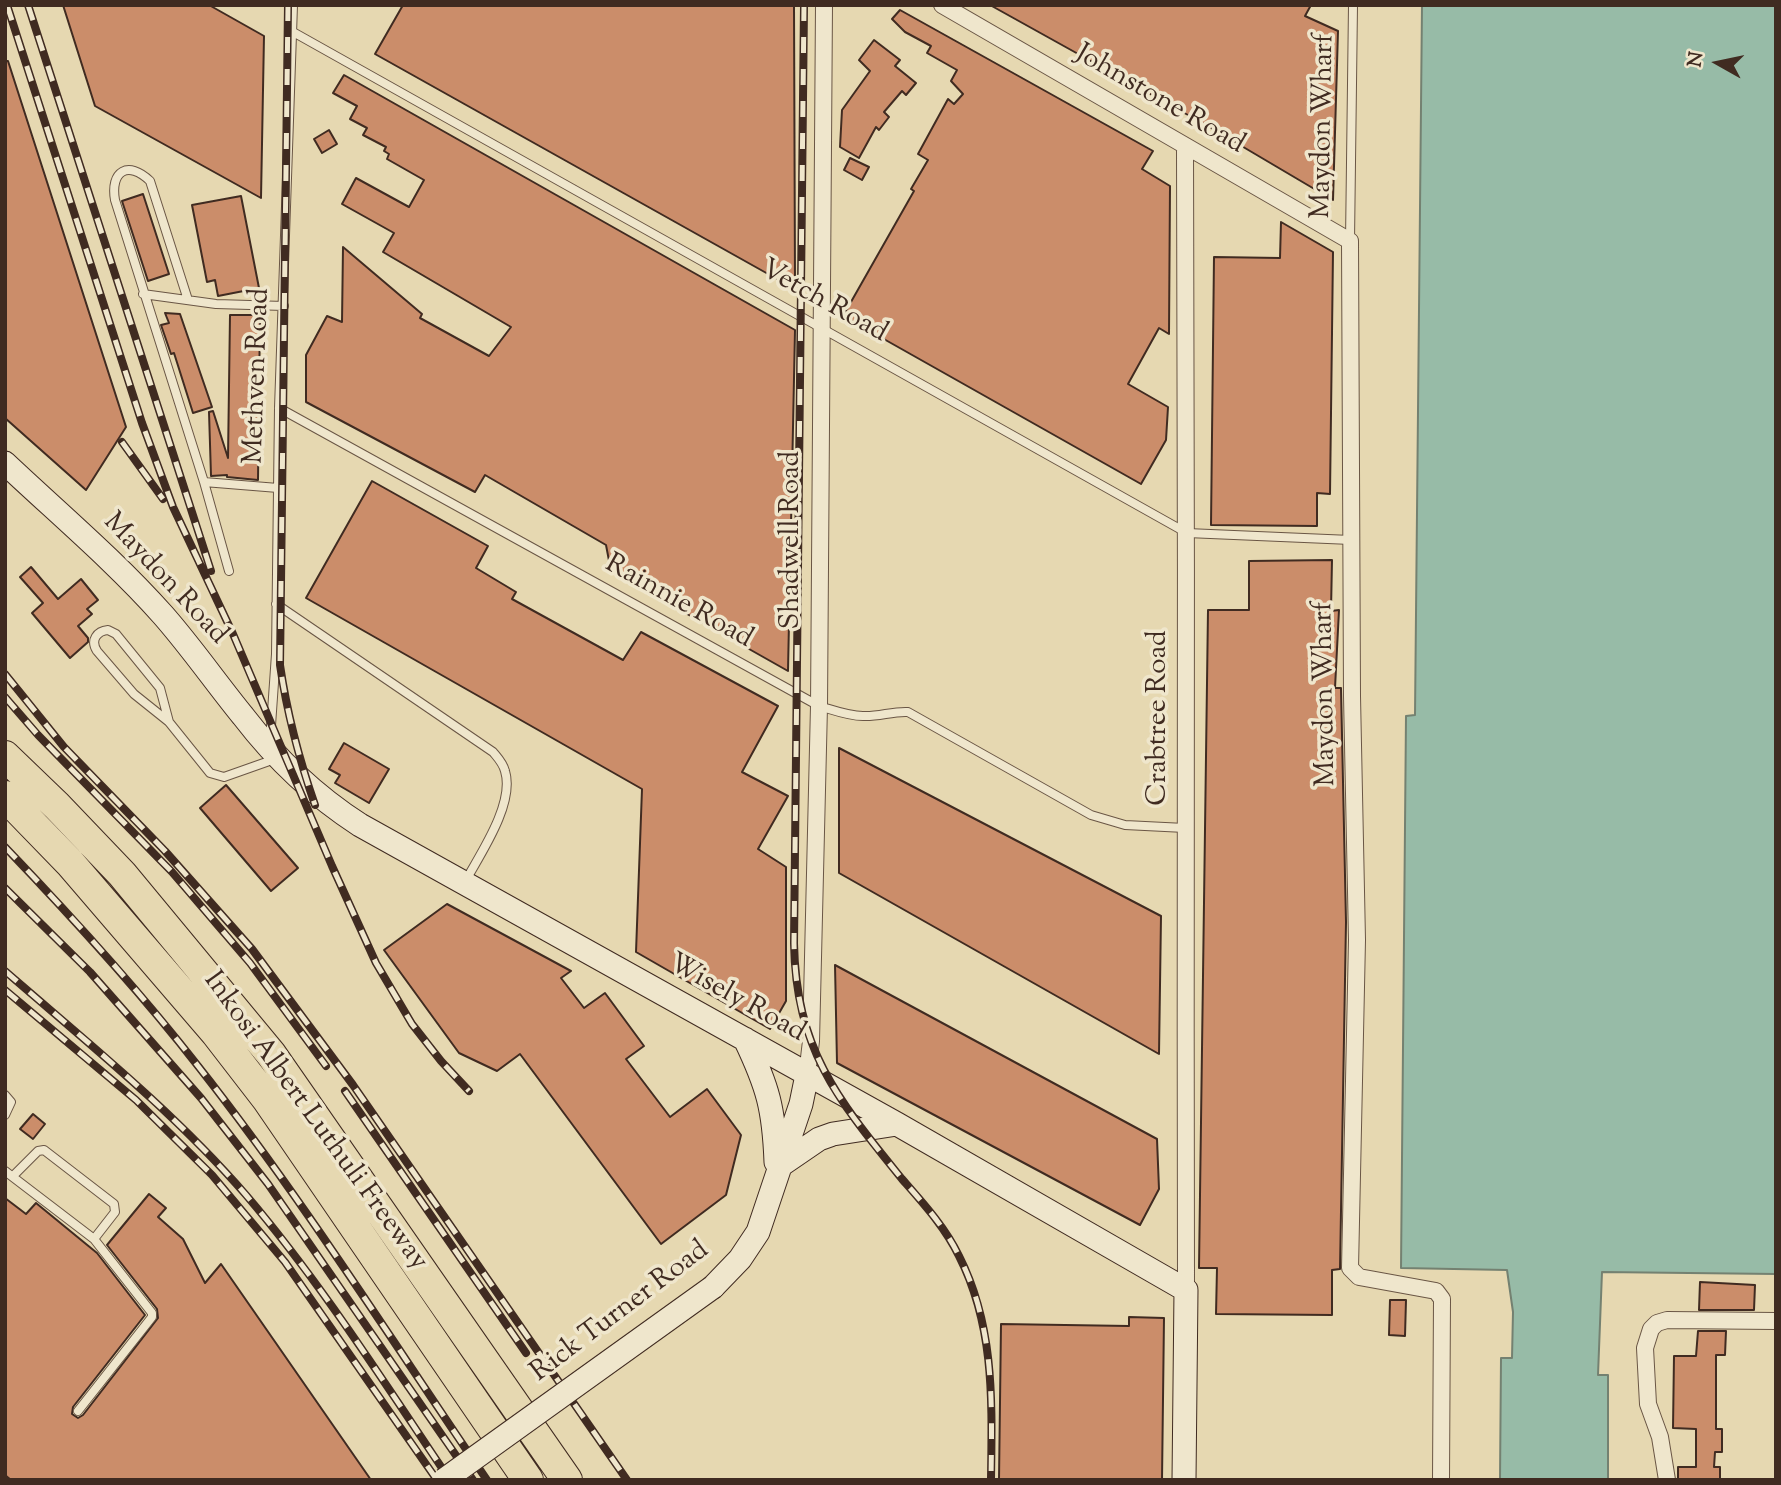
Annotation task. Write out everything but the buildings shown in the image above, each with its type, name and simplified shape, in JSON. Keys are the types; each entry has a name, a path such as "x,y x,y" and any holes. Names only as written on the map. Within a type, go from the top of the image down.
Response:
{"highway":[{"name":"Inkosi Albert Luthuli Freeway","path":"5,756 122,874 271,1054 567,1480"},
{"name":"Inkosi Albert Luthuli Freeway","path":"5,796 71,863 216,1033 267,1099 528,1480"}],"street":[{"name":"Shadwell Road","path":"807,1074 811,1041 819,706 824,5"},
{"name":"Johnstone Road","path":"942,5 1350,242"},
{"name":"Crabtree Road","path":"1185,147 1188,533 1185,1290"},
{"name":"Maydon Wharf","path":"1350,242 1357,940 1350,1268 1354,1275 1362,1278 1436,1291 1442,1299 1441,1480"},
{"name":"Maydon Road","path":"5,463 163,615 274,753"},
{"name":"Wisely Road","path":"274,753 310,789 334,808 898,1124 1185,1290"},
{"path":"745,1039 770,1097 779,1172"},
{"name":"Rick Turner Road","path":"444,1480 713,1287 740,1259 758,1232 801,1104 807,1074"},
{"path":"779,1172 819,1139 833,1134 898,1124"},
{"path":"1184,1480 1185,1290"},
{"path":"1667,1480 1665,1458 1648,1404 1646,1385 1645,1348 1651,1328 1657,1322 1667,1320 1776,1321"}],"lane":[{"name":"Methven Road","path":"274,753 279,408 293,5"},
{"name":"Maydon Wharf","path":"1350,242 1353,5"},
{"name":"Vetch Road","path":"293,32 1188,533 1351,540"},
{"path":"188,300 150,181 137,171 126,170 116,178 113,191 229,571"},
{"path":"143,294 228,305 284,306"},
{"name":"Rainnie Road","path":"279,408 819,706 866,717 908,712 1091,815 1125,825 1185,828"},
{"path":"204,482 278,488"},
{"path":"276,604 493,752 501,761 506,772 507,788 503,806 465,883"},
{"path":"169,722 164,696 153,676 116,634 108,630 98,633 94,643 97,651 134,694 169,722 214,775 224,777 274,753"},
{"path":"5,1095 11,1102 5,1115"},
{"path":"78,1411 152,1317 152,1313 94,1239 9,1173 38,1150 44,1150 116,1207 114,1215 94,1239"}],"shaded area":[{"path":"1422,5 1776,5 1776,1274 1602,1272 1598,1375 1608,1375 1608,1480 1500,1480 1501,1358 1512,1358 1513,1312 1507,1270 1401,1268 1406,716 1415,715"}],"railway":[{"path":"7,5 142,423 173,507 233,634 376,963 412,1024 469,1091"},
{"path":"28,5 211,571"},
{"path":"288,5 280,665 294,736 315,805"},
{"path":"804,5 794,943 797,981 812,1044 825,1072 858,1124 940,1225 959,1256 971,1283 989,1365 991,1480"},
{"path":"122,442 163,499"},
{"path":"5,674 64,747 165,851 252,949 353,1085 627,1480"},
{"path":"5,697 38,735 172,872 250,963 326,1066"},
{"path":"5,847 128,981 236,1116 310,1218 487,1480"},
{"path":"5,888 90,972 201,1098 268,1184 473,1480"},
{"path":"5,971 160,1107 246,1195 327,1299 450,1480"},
{"path":"5,990 136,1100 212,1175 285,1262 437,1480"},
{"path":"345,1091 526,1353"}]}
